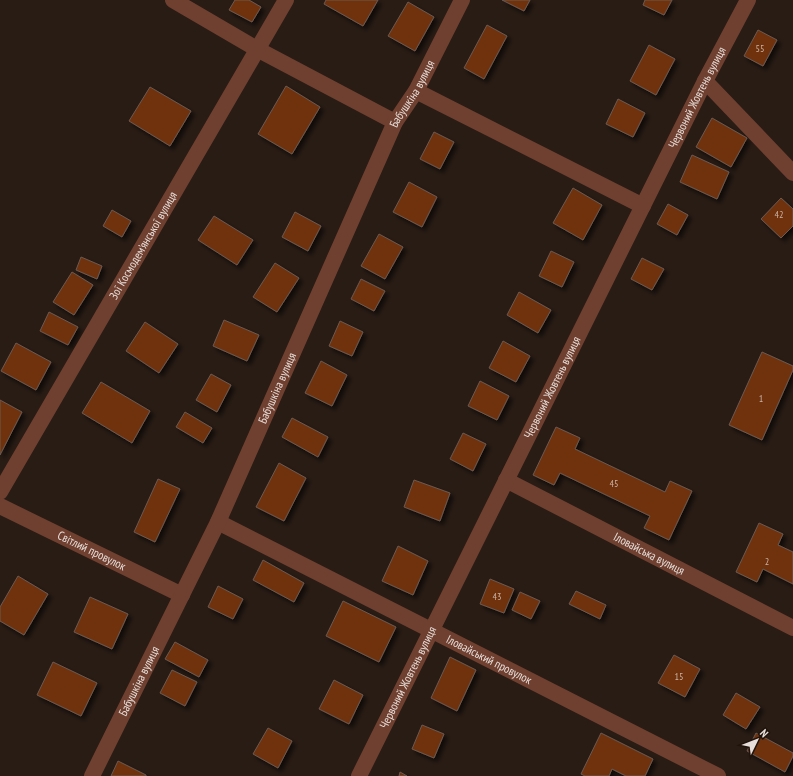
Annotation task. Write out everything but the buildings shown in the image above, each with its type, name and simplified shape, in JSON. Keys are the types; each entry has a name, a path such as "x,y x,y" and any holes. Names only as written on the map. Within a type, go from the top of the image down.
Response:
{"street":[{"path":"173,0 257,49 395,122"},
{"name":"Зої Космодем’янської вулиця","path":"0,492 286,0"},
{"name":"Бабушкіна вулиця","path":"92,776 218,522 395,122 416,91 462,0"},
{"name":"Червоний Жовтень вулиця","path":"359,776 705,81 748,0"},
{"path":"705,81 793,173"},
{"path":"416,91 643,206"},
{"name":"Іловайська вулиця","path":"506,480 793,628"},
{"name":"Світлий провулок","path":"0,506 182,595"},
{"name":"Іловайський провулок","path":"218,522 431,631 696,771 718,776"}]}
